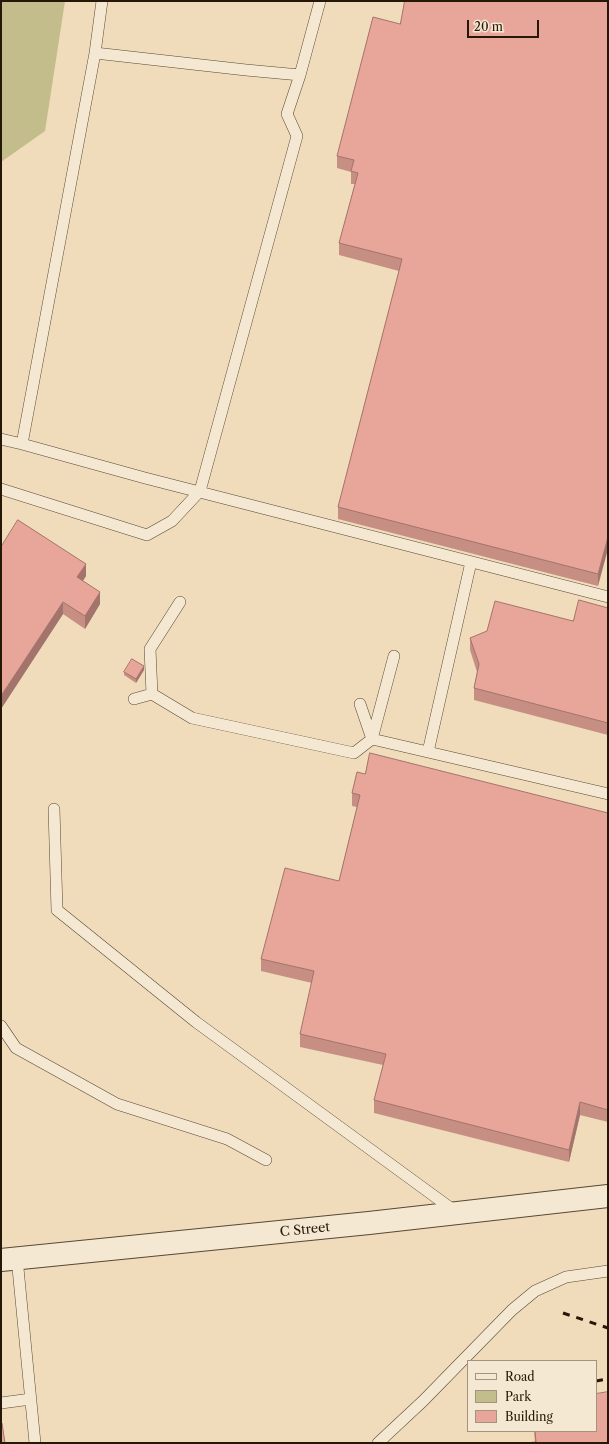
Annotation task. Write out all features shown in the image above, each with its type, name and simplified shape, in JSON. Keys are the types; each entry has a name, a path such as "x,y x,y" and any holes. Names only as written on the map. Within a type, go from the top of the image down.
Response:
{"street":[{"name":"C Street","path":"9,1259 361,1224 608,1196"}],"lane":[{"path":"22,444 95,53 102,1"},
{"path":"1,489 147,535 172,522 200,492 297,136 286,114 300,74 320,1"},
{"path":"95,53 246,70 300,74"},
{"path":"1,439 608,597"},
{"path":"428,752 471,562"},
{"path":"152,694 150,649 180,602"},
{"path":"134,699 152,694 192,718 354,753 372,739 394,656"},
{"path":"360,704 372,739"},
{"path":"372,739 608,794"},
{"path":"54,809 57,910 196,1022 458,1213"},
{"path":"1,1026 16,1048 117,1104 227,1139 266,1160"},
{"path":"9,1259 31,1400 35,1443"},
{"path":"378,1443 512,1310 535,1291 566,1278 608,1271"},
{"path":"1,1404 31,1400"}],"green space":[{"path":"1,1 65,1 45,131 1,162"}],"building":[{"path":"405,1 608,1 608,537 598,574 338,507 402,259 339,243 358,173 351,171 354,160 337,156 373,17 400,24"},
{"path":"18,520 86,564 77,577 100,592 85,616 63,602 1,696 1,547"},
{"path":"579,600 608,608 608,723 474,688 479,664 470,638 487,631 495,601 573,621"},
{"path":"132,659 144,666 136,679 124,672"},
{"path":"370,753 608,813 608,1110 580,1102 569,1150 374,1100 386,1054 300,1034 314,971 261,959 285,868 339,881 360,795 352,793 357,772 365,774"},
{"path":"608,1392 608,1443 524,1443 536,1442 535,1432 597,1432 597,1394"},
{"path":"2,1423 5,1443 1,1443"}],"railway":[{"path":"563,1313 608,1328"},
{"path":"597,1381 608,1379"}]}
